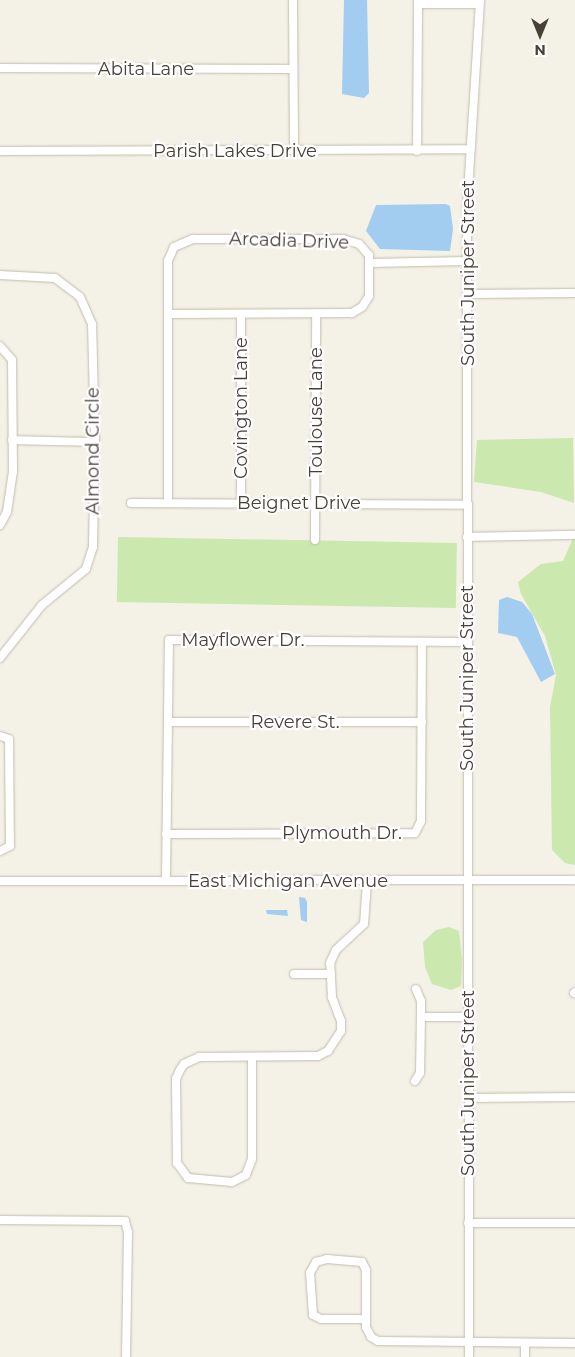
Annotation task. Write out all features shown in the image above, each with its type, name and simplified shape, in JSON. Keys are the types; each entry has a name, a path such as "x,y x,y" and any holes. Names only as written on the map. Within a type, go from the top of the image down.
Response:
{"street":[{"path":"293,0 294,151"},
{"path":"417,151 418,2 480,2"},
{"name":"South Juniper Street","path":"468,1357 467,261 470,149 480,2"},
{"name":"Abita Lane","path":"0,68 293,69"},
{"name":"Parish Lakes Drive","path":"0,151 417,151 470,149"},
{"name":"Arcadia Drive","path":"168,314 346,314 362,307 371,289 371,263 359,244 343,239 186,240 174,247 168,261 168,314 168,503"},
{"path":"371,263 467,261"},
{"name":"Almond Circle","path":"0,275 55,278 80,297 92,324 94,442 93,547 86,569 42,605 0,658"},
{"path":"467,294 575,293"},
{"name":"Covington Lane","path":"241,314 242,503"},
{"name":"Toulouse Lane","path":"315,540 316,314"},
{"path":"0,346 12,360 12,479 7,512 0,525"},
{"path":"12,440 94,442"},
{"name":"Beignet Drive","path":"131,503 468,505"},
{"path":"467,537 575,535"},
{"name":"Mayflower Dr.","path":"166,881 169,640 467,642"},
{"name":"Plymouth Dr.","path":"166,834 415,833 421,821 422,642"},
{"name":"Revere St.","path":"168,722 422,722"},
{"path":"0,736 9,739 10,796 10,846 0,851"},
{"path":"0,797 10,796"},
{"name":"East Michigan Avenue","path":"0,881 367,882 575,880"},
{"path":"252,1058 252,1159 246,1176 232,1182 188,1178 177,1163 176,1079 180,1070 184,1064 199,1057 318,1056 328,1051 341,1031 341,1021 332,997 330,962 336,950 364,924 367,882"},
{"path":"294,974 331,974"},
{"path":"415,1081 420,1073 421,1017 421,1001 416,989"},
{"path":"421,1017 468,1017"},
{"path":"468,1098 575,1097"},
{"path":"0,1220 125,1221 128,1232 126,1357"},
{"path":"468,1223 575,1223"},
{"path":"366,1320 321,1319 313,1315 310,1273 313,1264 326,1259 354,1259 362,1262 366,1270 366,1320 368,1333 378,1341 575,1343"},
{"path":"525,1342 525,1357"}],"green space":[{"path":"573,438 574,503 541,492 474,482 477,440"},
{"path":"575,534 575,865 565,863 552,850 550,707 556,675 545,636 521,594 518,582 541,564 563,561"},
{"path":"118,537 457,543 456,608 117,602"},
{"path":"449,927 459,931 462,961 461,986 451,990 432,984 425,967 423,942 436,930"}],"water":[{"path":"344,0 367,0 369,93 364,98 342,94"},
{"path":"446,204 450,206 453,229 450,251 380,249 366,231 376,205"},
{"path":"507,597 522,602 532,614 555,674 541,682 517,637 498,633 499,600"},
{"path":"299,897 305,898 307,902 307,922 301,920"},
{"path":"266,910 287,910 288,916 267,914"}]}
